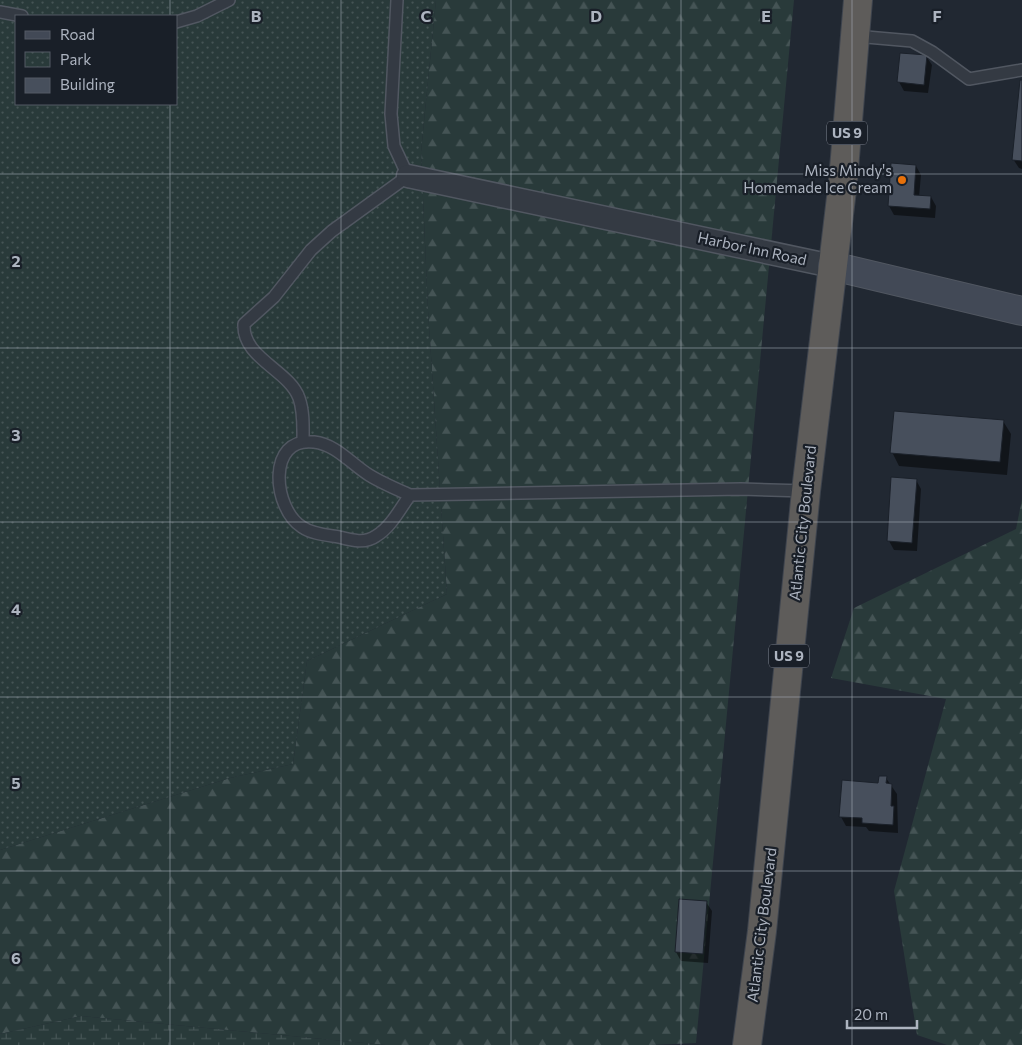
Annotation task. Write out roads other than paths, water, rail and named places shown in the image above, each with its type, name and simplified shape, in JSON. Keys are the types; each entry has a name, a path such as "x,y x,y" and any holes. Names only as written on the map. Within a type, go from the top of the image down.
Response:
{"highway":[{"name":"Atlantic City Boulevard","path":"747,1045 773,835 806,491 843,182 858,0"}],"main road":[{"name":"Harbor Inn Road","path":"832,266 1022,311"}],"street":[{"name":"Harbor Inn Road","path":"408,176 832,266"}],"lane":[{"path":"178,21 197,16 229,0"},
{"path":"304,442 299,397 284,378 250,346 245,337 244,324 274,297 311,250 332,231 408,176 394,146 391,114 397,0"},
{"path":"0,12 16,15"},
{"path":"855,36 912,41 932,52 969,79 1022,70"},
{"path":"410,495 385,530 374,538 359,541 316,533 302,527 284,504 280,486 279,467 284,454 291,446 304,442 324,444 340,453 368,474 410,495 741,489 806,491"}],"place":[{"name":"Miss Mindy's Homemade Ice Cream","path":"902,180"}]}
